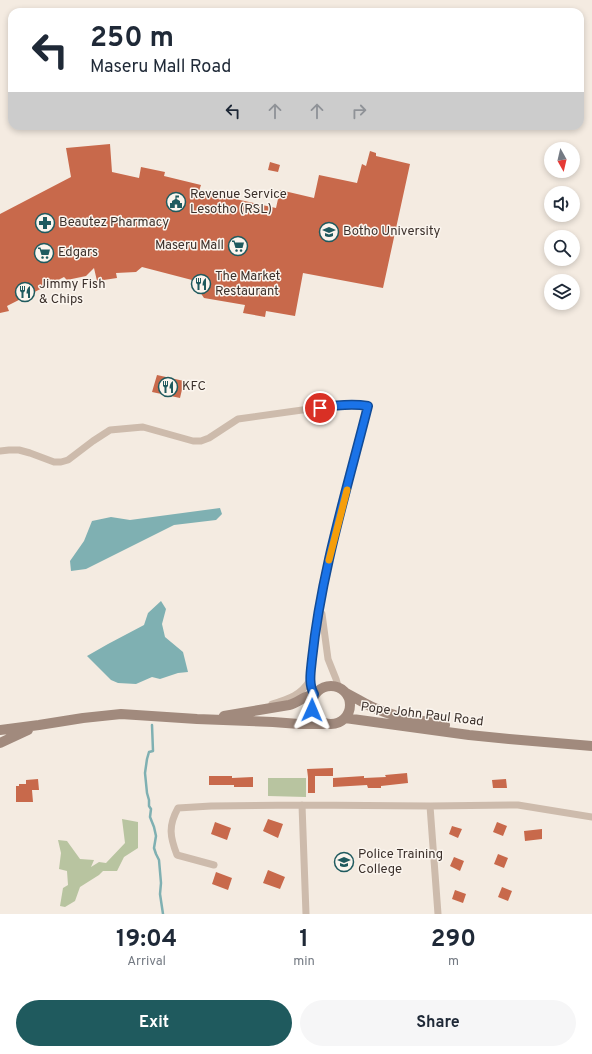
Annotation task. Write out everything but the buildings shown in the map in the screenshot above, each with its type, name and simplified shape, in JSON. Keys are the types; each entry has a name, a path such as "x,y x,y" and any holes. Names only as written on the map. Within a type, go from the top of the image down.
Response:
{"main road":[{"path":"0,730 121,714 197,720 329,724 336,723 345,718 349,711 350,704 346,693 338,686 331,685 324,686 319,689 314,695 311,703 313,714 318,720 329,724"},
{"name":"Pope John Paul Road","path":"346,693 371,706 392,714 406,718 473,730 496,738"},
{"path":"197,720 264,710 296,703 307,696 314,695"},
{"name":"Pope John Paul Road","path":"345,718 496,738 592,746"},
{"path":"0,743 39,725"}],"street":[{"path":"0,451 19,450 54,462 61,462 68,460 110,430 143,428 193,442 209,438 238,419 345,404 368,406 327,569 314,639 310,680 311,690 314,695"},
{"path":"322,596 322,617 326,650 338,686"},
{"path":"264,710 267,706 291,698 299,693 307,686 310,680"},
{"path":"302,805 306,914"},
{"path":"214,865 177,855 170,830 174,815 178,808 211,806 302,805 518,805 592,817"},
{"path":"430,806 438,914"}],"green space":[{"path":"268,778 306,778 306,797 268,796"},
{"path":"122,819 138,822 138,848 124,857 117,871 103,871 80,887 75,901 65,907 60,906 63,888 68,885 67,871 59,869 61,853 58,840 67,841 80,859 94,860 91,867 99,862 106,863 125,843"}],"water":[{"path":"220,508 222,514 216,520 174,525 86,569 71,571 70,561 84,541 92,521 111,517 130,520"},
{"path":"161,601 166,609 162,624 165,637 183,652 188,672 178,673 160,679 152,677 136,684 118,683 111,680 87,656 144,625 148,613"}],"waterway":[{"path":"152,725 153,751 149,752 145,773 149,806 151,809 150,817 156,836 154,848 159,860 161,883 160,894 163,914"}],"slow traffic":[{"path":"329,560 347,490"}],"place":[{"name":"Revenue Service Lesotho (RSL)","path":"176,202"},
{"name":"Beautez Pharmacy","path":"45,223"},
{"name":"Botho University","path":"329,232"},
{"name":"Maseru Mall","path":"238,246"},
{"name":"Edgars","path":"44,253"},
{"name":"The Market Restaurant","path":"201,284"},
{"name":"Jimmy Fish & Chips","path":"25,292"},
{"name":"KFC","path":"168,387"},
{"name":"Police Training College","path":"344,862"}],"route":[{"path":"312,710 311,703 314,694 311,690 310,680 314,639 324,584 368,406 345,404 320,408"}]}
